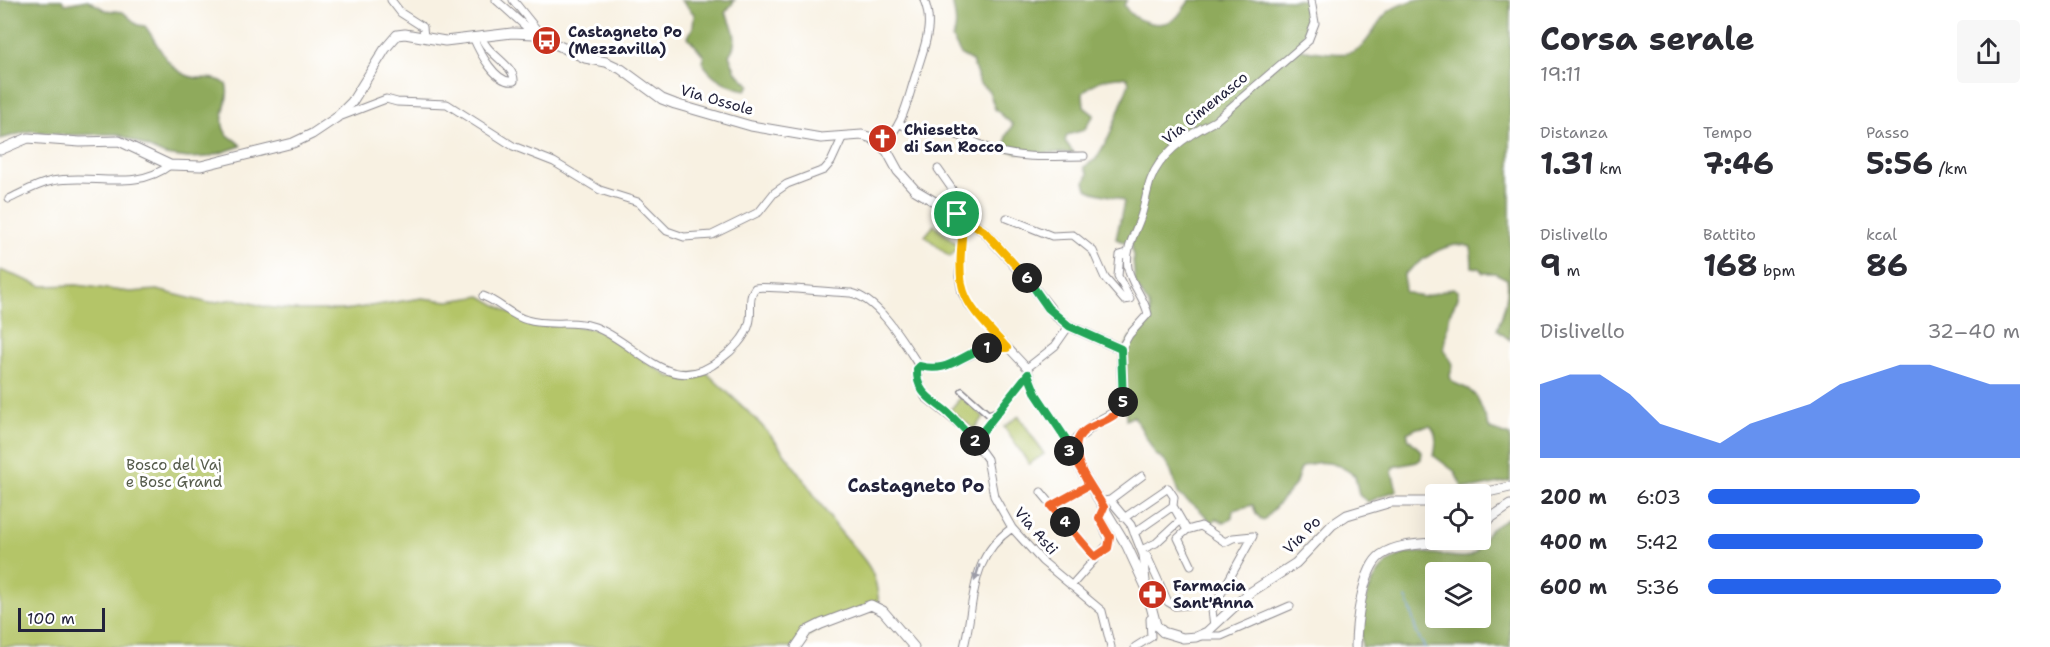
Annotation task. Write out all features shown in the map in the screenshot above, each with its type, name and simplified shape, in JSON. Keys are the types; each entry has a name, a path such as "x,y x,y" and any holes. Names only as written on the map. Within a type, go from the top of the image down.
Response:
{"street":[{"path":"391,0 401,13 423,27 424,38"},
{"path":"496,0 538,35"},
{"path":"513,0 538,35"},
{"path":"924,0 928,39 909,104 900,123 882,145 898,171 915,190 984,231 1026,278 1048,308 1069,326 1121,349"},
{"name":"Via Cimenasco","path":"1007,218 1052,236 1074,235 1093,251 1105,278 1124,300 1130,299 1118,276 1120,255 1127,253 1141,216 1152,176 1174,147 1197,130 1215,121 1308,41 1315,23 1311,0"},
{"name":"Via Ossole","path":"336,118 361,91 385,49 397,35 445,41 477,37 538,35 585,57 606,62 621,69 662,99 675,104 751,126 821,138 862,135 882,145"},
{"path":"477,37 512,73 514,81 503,79 487,64 477,37"},
{"path":"0,150 28,138 80,142 119,141 170,165 201,166 293,143 336,118 386,99 398,102 447,104 513,146 554,162 600,190 638,201 667,231 684,237 712,235 759,212 774,194 787,184 824,170 831,162 843,136"},
{"path":"900,123 908,128 953,133 996,151 1018,156 1084,156"},
{"path":"9,199 52,180 90,177 107,181 150,177 170,165"},
{"path":"938,169 952,189 957,213 955,219 963,227 959,276 962,293 970,307 1007,348 1016,352 1028,371 1036,394 1072,447 1089,485 1105,503 1131,525 1142,553 1146,587 1156,625 1163,632 1183,638 1208,631 1221,636 1290,606"},
{"path":"1072,447 1080,436 1097,422 1119,411 1122,405 1121,349 1129,335 1148,314 1131,277 1127,253"},
{"path":"483,296 499,303 525,320 573,322 598,328 671,373 688,373 706,369 722,359 745,333 749,324 750,296 755,288 765,286 785,290 859,295 877,310 899,334 920,366 940,369 983,349 1007,348"},
{"path":"975,441 1028,371 1055,346 1069,326"},
{"name":"Via Asti","path":"920,366 917,378 925,397 948,413 975,441 990,464 994,496 1012,528 1071,586 1102,610 1111,647"},
{"path":"962,391 988,414 999,410"},
{"path":"1071,586 1095,557 1108,548 1110,542 1099,518 1105,503 1142,476"},
{"path":"1051,506 1089,485"},
{"path":"1491,491 1510,487"},
{"path":"1124,518 1168,488 1174,497 1173,506 1187,530"},
{"path":"1041,492 1095,557"},
{"name":"Via Po","path":"1208,631 1248,594 1296,563 1332,525 1347,515 1391,502 1425,502"},
{"path":"1105,503 1146,587"},
{"path":"1491,518 1510,505"},
{"path":"1134,533 1173,506"},
{"path":"1142,553 1181,520"},
{"path":"1191,565 1178,538 1187,530 1201,526 1225,542 1233,538 1253,536 1212,610 1208,631"},
{"path":"964,647 970,623 974,583 980,564 991,545 1012,528"},
{"path":"1356,647 1356,626 1372,566 1380,556 1395,550 1425,545"},
{"path":"1142,553 1147,556 1168,602 1175,606 1191,605"},
{"path":"796,647 807,632 821,624 871,605 883,611 914,647"},
{"path":"1135,647 1151,637 1150,619 1154,617"}],"green space":[{"path":"0,0 62,0 65,4 88,0 105,10 123,12 138,25 145,26 167,60 179,71 191,77 217,79 226,84 227,96 223,127 226,133 241,146 208,157 188,158 165,155 118,134 64,135 30,131 0,139"},
{"path":"681,0 735,0 725,13 731,23 735,39 729,55 736,72 750,85 746,90 721,80 705,67 702,61 704,56 688,37 693,27 694,14"},
{"path":"952,0 1127,0 1124,5 1134,16 1156,24 1171,21 1178,16 1190,0 1304,0 1308,26 1302,37 1301,49 1338,54 1360,48 1386,14 1394,8 1416,0 1510,0 1510,340 1497,330 1506,298 1507,279 1495,273 1483,273 1479,268 1472,267 1471,247 1454,245 1445,248 1427,257 1404,274 1405,292 1423,297 1453,288 1458,291 1458,298 1450,313 1444,349 1453,364 1450,376 1452,382 1468,389 1477,397 1490,429 1510,436 1510,481 1491,485 1460,484 1454,471 1434,456 1435,436 1430,426 1417,428 1407,433 1409,439 1422,452 1421,459 1393,467 1392,472 1397,490 1368,502 1359,495 1355,476 1336,465 1315,463 1301,468 1295,485 1263,521 1256,514 1253,505 1233,510 1232,517 1224,523 1216,519 1212,523 1199,509 1179,495 1169,467 1156,455 1134,416 1126,420 1125,348 1130,337 1151,321 1149,305 1135,284 1132,245 1116,239 1124,202 1116,197 1087,189 1085,182 1088,174 1084,167 1096,159 1109,137 1129,83 1127,78 1115,77 1103,80 1092,85 1083,93 1084,107 1094,115 1084,130 1067,135 1065,141 1074,153 1020,153 1006,150 1006,136 1013,125 995,109 989,91 980,84 972,61 961,55 952,38 956,24"},
{"path":"934,225 959,246 950,257 925,236"},
{"name":"Bosco del Vaj e Bosc Grand","path":"0,270 42,286 77,285 130,292 157,290 209,303 235,299 266,307 293,310 345,310 422,298 449,301 481,296 533,326 559,324 596,329 670,377 706,372 748,411 780,447 836,526 866,562 875,580 879,607 824,625 805,638 798,647 0,647"},
{"path":"961,397 984,417 974,429 950,410"},
{"path":"1019,416 1044,454 1029,464 1004,427"},
{"path":"1510,517 1510,647 1362,647 1362,618 1365,603 1376,576 1385,565 1396,557 1410,553 1466,557 1477,550 1491,550 1491,529"}],"waterway":[{"path":"1406,598 1418,635 1425,647"}],"place":[{"name":"Castagneto Po (Mezzavilla)","path":"547,41"},
{"name":"Chiesetta di San Rocco","path":"883,139"},
{"name":"Farmacia Sant'Anna","path":"1152,595"}],"district":[{"name":"Castagneto Po","path":"916,486"}],"route":[{"path":"957,214 955,219 963,227 959,276 962,293 970,307 1007,348 996,346 983,349 940,369 920,366 917,369 920,389 925,397 948,413 975,441 1028,374 1036,394 1070,445 1068,448 1071,456 1078,464 1104,507 1099,513 1099,518 1110,537 1110,542 1108,548 1095,557 1051,506 1089,485 1078,464 1076,446 1080,436 1097,422 1119,411 1122,405 1123,360 1121,349 1096,340 1069,326 1056,316 984,231 957,214"}]}
